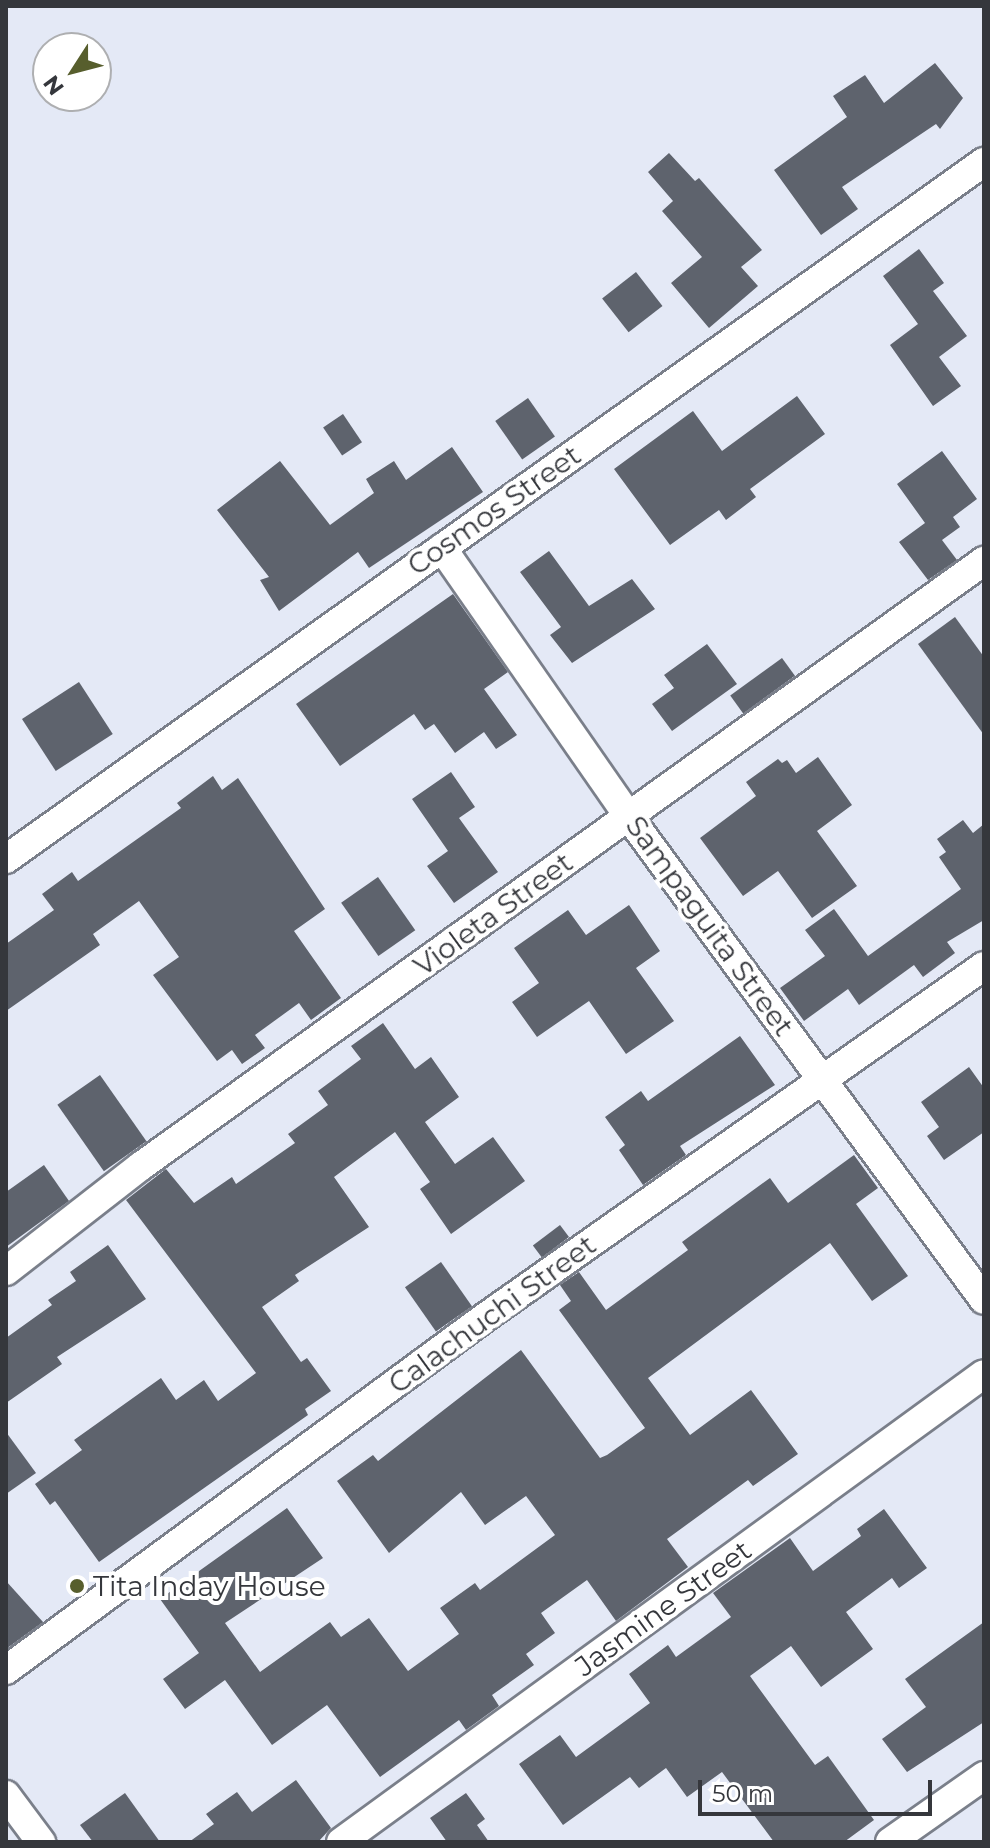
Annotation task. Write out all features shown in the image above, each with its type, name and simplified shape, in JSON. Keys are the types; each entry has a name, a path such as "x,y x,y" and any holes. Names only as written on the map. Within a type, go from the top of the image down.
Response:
{"street":[{"name":"Cosmos Street","path":"6,859 984,162"},
{"name":"Sampaguita Street","path":"442,548 629,817 984,1300"},
{"name":"Violeta Street","path":"6,1271 141,1166 984,561"},
{"name":"Calachuchi Street","path":"6,1670 484,1318 984,966"},
{"name":"Jasmine Street","path":"341,1842 984,1374"},
{"path":"890,1842 984,1776"},
{"path":"6,1795 41,1842"}],"building":[{"path":"935,63 963,98 940,129 936,124 842,187 858,209 821,235 774,170 847,117 833,96 865,75 884,103"},
{"path":"669,153 695,181 699,178 762,250 741,267 758,286 709,328 671,283 702,257 662,211 673,201 648,172"},
{"path":"919,249 944,283 933,291 967,336 939,357 961,386 933,406 890,345 918,324 883,276"},
{"path":"636,272 662,306 629,332 602,298"},
{"path":"797,396 825,434 750,489 756,497 726,520 719,510 670,545 614,469 693,411 722,451"},
{"path":"528,398 555,437 522,459 495,421"},
{"path":"343,414 362,442 342,456 323,427"},
{"path":"452,447 483,492 369,568 358,552 279,611 260,580 269,577 217,510 280,461 330,525 374,493 366,479 394,461 406,480"},
{"path":"942,451 977,499 953,517 960,527 942,540 957,560 928,580 899,542 925,523 897,484"},
{"path":"549,551 589,606 632,579 655,609 572,663 550,635 561,627 520,572"},
{"path":"453,594 508,672 484,689 517,735 496,749 484,732 455,753 434,724 425,730 414,714 340,766 296,704"},
{"path":"955,617 984,657 984,735 918,644"},
{"path":"707,644 737,684 672,731 652,704 674,688 664,675"},
{"path":"782,658 795,676 743,713 730,696"},
{"path":"79,682 113,734 56,771 22,719"},
{"path":"818,757 852,805 817,831 857,886 812,918 778,871 743,896 700,838 756,796 746,782 778,759 782,763 787,760 796,773"},
{"path":"451,772 475,807 459,818 498,872 454,903 427,866 448,851 412,799"},
{"path":"213,776 222,790 238,778 325,909 294,931 341,998 311,1020 299,1003 255,1035 265,1048 242,1064 232,1050 217,1061 153,975 179,957 139,901 93,934 100,945 6,1011 6,944 54,910 42,894 72,872 78,881 181,808 177,803"},
{"path":"963,820 973,833 984,824 984,920 947,942 955,953 923,977 914,965 859,1005 848,989 804,1021 780,988 825,956 805,930 834,909 868,956 961,889 939,857 946,852 937,839"},
{"path":"378,877 415,930 378,956 341,903"},
{"path":"629,905 660,951 636,968 674,1021 626,1054 589,1001 537,1037 512,1002 539,983 514,948 568,910 586,935"},
{"path":"383,1023 415,1069 431,1057 459,1097 425,1122 455,1164 493,1137 525,1181 451,1234 420,1189 430,1182 395,1132 334,1177 369,1227 295,1275 299,1281 262,1307 301,1362 307,1358 331,1391 305,1409 308,1415 99,1562 55,1501 50,1505 35,1484 82,1450 74,1440 161,1378 176,1400 204,1380 218,1401 256,1373 126,1200 166,1169 194,1203 232,1177 236,1184 295,1143 288,1134 328,1105 318,1091 361,1059 351,1046"},
{"path":"740,1036 775,1085 680,1146 686,1155 643,1185 619,1150 625,1145 605,1117 641,1091 648,1101"},
{"path":"969,1067 984,1088 984,1132 944,1160 927,1136 939,1127 921,1102"},
{"path":"100,1075 146,1141 104,1171 57,1105"},
{"path":"854,1155 878,1188 856,1204 908,1276 872,1301 830,1243 648,1378 690,1435 751,1390 798,1454 753,1486 748,1480 667,1539 688,1567 616,1621 587,1580 541,1613 555,1633 526,1654 534,1665 492,1695 499,1706 466,1730 459,1720 380,1777 327,1705 272,1745 225,1680 185,1709 163,1679 199,1653 160,1599 287,1508 323,1558 225,1623 260,1672 330,1622 341,1637 369,1618 408,1671 459,1634 440,1608 475,1583 480,1590 555,1535 526,1496 485,1525 461,1492 389,1553 337,1481 373,1455 378,1461 521,1350 600,1458 607,1455 645,1428 559,1310 571,1301 560,1285 579,1272 606,1310 688,1250 682,1242 770,1178 788,1203"},
{"path":"44,1165 69,1201 6,1247 6,1192"},
{"path":"560,1225 569,1237 542,1257 533,1245"},
{"path":"108,1245 146,1299 57,1357 62,1364 6,1403 6,1338 52,1305 48,1300 76,1281 70,1272"},
{"path":"441,1262 472,1306 436,1331 405,1287"},
{"path":"6,1432 36,1473 6,1494"},
{"path":"884,1509 927,1568 899,1588 892,1578 846,1612 873,1649 821,1687 791,1646 750,1676 815,1765 828,1756 874,1820 844,1842 774,1842 722,1772 687,1797 666,1768 639,1788 630,1777 563,1825 519,1764 560,1735 576,1757 650,1703 629,1674 668,1645 676,1657 731,1617 713,1593 790,1538 813,1571 861,1536 857,1529"},
{"path":"6,1581 43,1622 6,1649"},
{"path":"984,1622 984,1722 907,1772 882,1739 926,1707 905,1679"},
{"path":"296,1780 331,1828 318,1842 189,1842 214,1824 206,1814 237,1792 252,1812"},
{"path":"125,1793 160,1842 93,1842 80,1825"},
{"path":"466,1793 485,1819 477,1825 489,1842 447,1842 430,1818"}],"place":[{"name":"Tita Inday House","path":"77,1586"}]}
